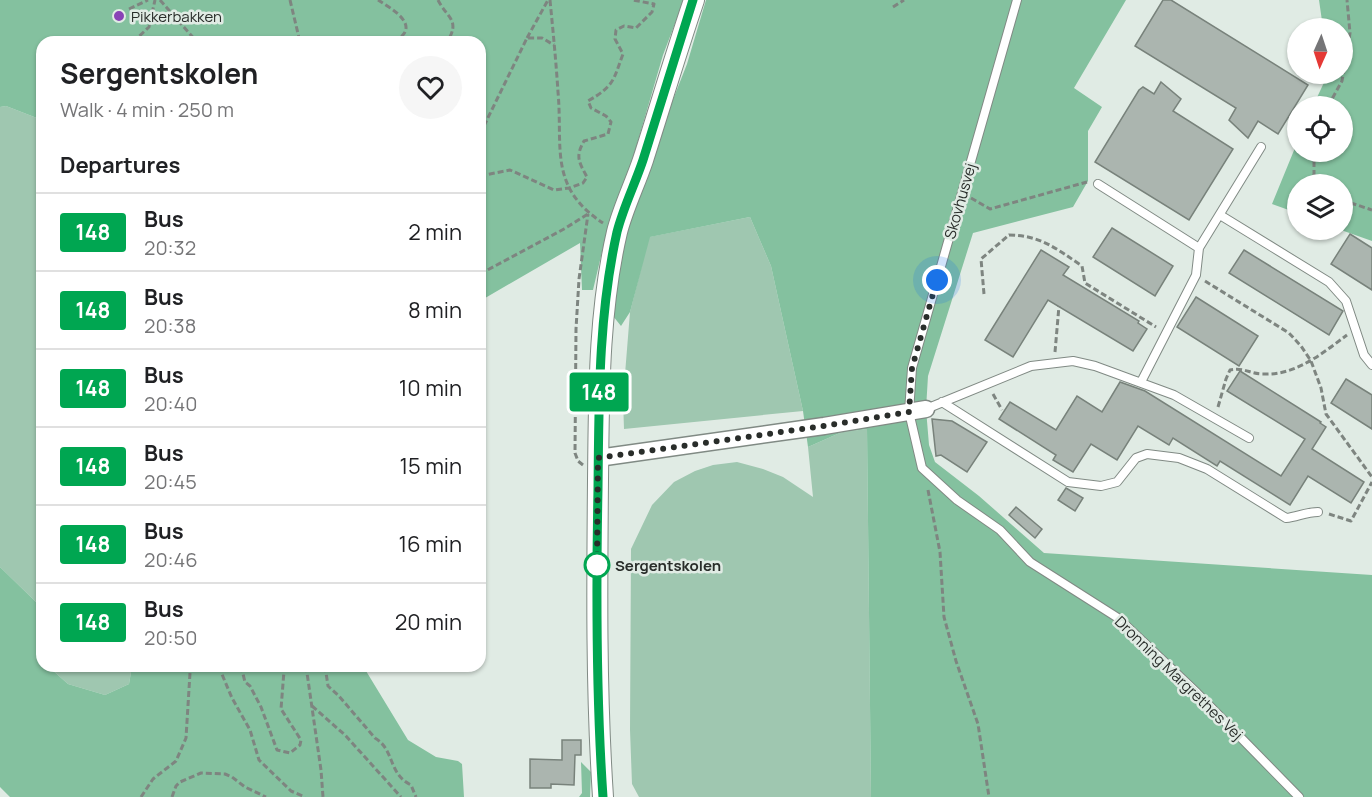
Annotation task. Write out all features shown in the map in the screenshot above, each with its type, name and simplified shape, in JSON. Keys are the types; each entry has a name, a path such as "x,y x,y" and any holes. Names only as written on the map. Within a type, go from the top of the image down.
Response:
{"street":[{"path":"603,797 600,753 597,566 599,379 608,280 618,230 643,160 693,0"},
{"path":"598,468 918,411"}],"lane":[{"name":"Skovhusvej","path":"922,468 912,368 1017,0"},
{"path":"1141,382 1196,275 1199,248 1261,147"},
{"path":"1098,184 1199,248"},
{"path":"1220,215 1329,282 1346,301 1364,355 1372,365"},
{"path":"918,411 1031,366 1073,361 1095,366 1174,395 1249,438"},
{"path":"942,402 1068,482 1101,486 1117,482 1136,458 1147,454 1157,454 1179,458 1202,466 1286,518 1297,518 1307,512 1318,512"},
{"name":"Dronning Margrethes Vej","path":"922,468 957,500 1000,530 1030,562 1118,618 1197,693 1299,797"}],"path":[{"path":"129,9 148,0"},
{"path":"139,36 149,27 155,0"},
{"path":"160,0 192,36"},
{"path":"290,0 299,36"},
{"path":"378,0 393,9 404,21 406,28 402,36"},
{"path":"438,0 453,21 454,29 450,36"},
{"path":"486,122 527,38 549,0"},
{"path":"549,0 559,94 558,138 564,174 575,199 588,214 618,230"},
{"path":"486,175 510,170 554,190 583,183 587,177 579,162 578,152 584,141 608,134 611,122 606,116 591,108 588,101 605,91 612,83 623,54 615,39 616,30 624,26 636,28 652,12 654,4 633,0"},
{"path":"892,7 904,0"},
{"path":"1334,96 1342,81 1350,33 1347,0"},
{"path":"527,38 542,38 554,45"},
{"path":"962,192 990,209 1088,182"},
{"path":"1353,204 1372,210"},
{"path":"486,271 588,214"},
{"path":"588,214 579,279 576,329 575,453 578,461 598,468"},
{"path":"984,294 981,259 1009,235 1026,235 1052,245 1082,266 1086,283 1166,333"},
{"path":"1196,275 1289,333 1311,361 1321,388 1326,414 1372,480 1351,521 1337,515 1318,512"},
{"path":"1054,363 1059,306"},
{"path":"1215,418 1230,370 1240,368 1270,374 1289,370 1311,361 1356,329"},
{"path":"988,385 1002,410"},
{"path":"922,468 940,552 944,616 956,661 978,723 989,797"},
{"path":"141,797 153,779 176,761 186,738 190,672"},
{"path":"221,672 250,730 259,760 291,791 305,797"},
{"path":"242,672 245,682 250,686 261,707 277,750 290,753 300,745 301,740 281,709 284,672"},
{"path":"307,672 323,797"},
{"path":"326,672 328,686 339,694 375,738 383,743 401,780 411,785 416,797"},
{"path":"312,706 345,735 401,797"},
{"path":"172,797 180,782 201,773 225,774 266,797"}],"green space":[{"path":"0,0 684,0 663,55 633,158 606,235 593,290 582,290 580,243 486,298 486,36 36,36 36,118 6,106 0,107"},
{"path":"706,0 1126,0 1074,88 1102,107 1088,131 1088,181 1073,207 973,233 928,376 926,409 929,445 935,462 979,496 1044,553 1372,575 1372,797 871,797 867,429 842,432 808,447 803,411 771,266 750,217 650,237 630,312 621,326 613,316 625,229 687,64"},
{"path":"1319,0 1372,0 1372,241 1353,234 1353,174 1287,174 1287,209 1272,204 1289,162 1353,162 1353,96 1318,96 1323,84 1353,84 1353,18 1322,18"},
{"path":"6,106 36,118 36,602 0,567 0,107"},
{"path":"750,217 771,266 803,411 624,429 623,399 630,312 649,237"},
{"path":"867,429 871,797 639,797 632,784 630,730 631,549 652,505 674,482 695,471 713,465 737,462 783,477 813,497 808,447 842,432"},
{"path":"0,567 36,602 36,672 54,672 68,684 105,695 129,684 131,672 367,672 408,740 436,757 458,761 462,764 464,797 10,797 0,787"},
{"path":"54,672 131,672 129,684 105,695 68,684"},
{"path":"581,762 591,772 590,797 579,797 582,793"}],"building":[{"path":"1163,0 1171,0 1287,72 1287,84 1308,85 1301,96 1287,96 1287,119 1278,134 1258,121 1248,138 1229,120 1236,108 1135,46"},
{"path":"1161,82 1181,99 1173,111 1233,149 1189,220 1095,162 1139,90 1143,87 1154,94"},
{"path":"1112,228 1173,266 1155,296 1093,257"},
{"path":"1353,236 1372,248 1372,290 1331,264 1346,240 1353,240"},
{"path":"1041,250 1069,267 1063,275 1139,321 1138,323 1147,329 1133,351 1048,300 1013,357 985,340"},
{"path":"1244,250 1343,311 1329,335 1229,273"},
{"path":"1196,297 1258,336 1239,366 1177,327"},
{"path":"1240,371 1326,427 1312,449 1364,482 1351,503 1308,476 1290,505 1220,461 1217,466 1173,438 1169,445 1138,426 1117,460 1091,444 1073,472 1053,460 1056,455 999,419 1010,402 1056,430 1077,396 1102,412 1120,382 1145,391 1281,476 1305,439 1227,391"},
{"path":"1346,379 1372,395 1372,429 1331,403"},
{"path":"932,419 952,421 987,442 967,472 941,455 936,456"},
{"path":"1066,488 1083,498 1075,511 1058,500"},
{"path":"1016,507 1042,529 1035,538 1009,515"},
{"path":"562,740 581,740 581,755 575,755 574,785 551,784 551,788 530,788 530,759 562,760"}],"bus line":[{"name":"148","path":"603,797 600,753 597,566 598,458 599,379 608,280 618,230 643,160 693,0"}],"place":[{"name":"Pikkerbakken","path":"119,16"},
{"name":"Sergentskolen","path":"597,565"}],"route":[{"path":"597,565 598,458 909,412 912,368 937,280"}]}
